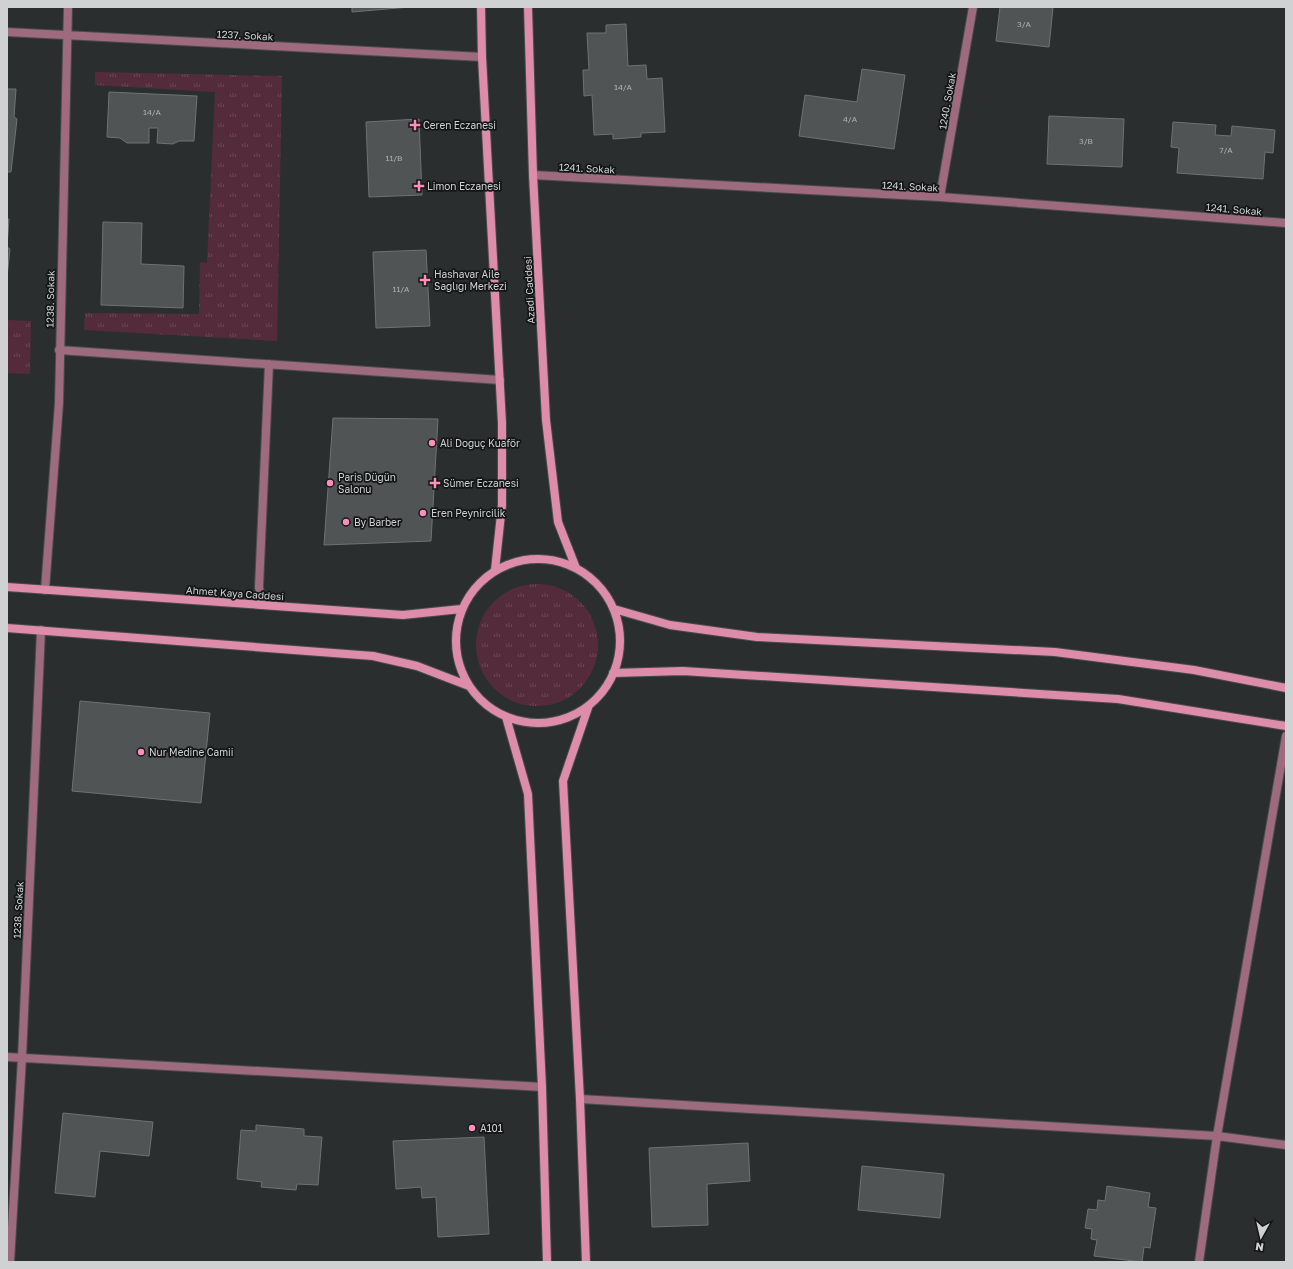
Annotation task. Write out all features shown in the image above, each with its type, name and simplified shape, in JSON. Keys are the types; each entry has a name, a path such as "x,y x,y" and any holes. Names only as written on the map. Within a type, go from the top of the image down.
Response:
{"main road":[{"path":"481,7 482,57 500,380 502,505 495,570"},
{"name":"Azadi Caddesi","path":"528,7 533,175 546,420 558,522 576,568"},
{"path":"550,559 576,568 598,585 614,609 619,630 619,652 613,673 603,690 589,705 570,716 549,722 527,722 506,717 486,704 469,686 458,662 455,636 461,610 475,587 495,570 522,560 550,559"},
{"name":"Ahmet Kaya Caddesi","path":"7,587 402,615 461,610"},
{"path":"614,609 670,625 757,637 1055,652 1194,670 1286,688"},
{"path":"7,628 373,656 417,666 469,686"},
{"path":"613,673 683,670 1118,699 1286,726"},
{"path":"586,1262 580,1099 563,780 589,705"},
{"path":"506,717 528,794 542,1088 547,1262"}],"street":[{"name":"1238. Sokak","path":"45,590 59,403 66,36 68,7"},
{"name":"1240. Sokak","path":"940,197 973,7"},
{"name":"1237. Sokak","path":"7,32 482,57"},
{"name":"1241. Sokak","path":"533,175 940,197 1286,223"},
{"path":"59,350 500,380"},
{"path":"262,605 259,587 269,364"},
{"name":"1238. Sokak","path":"10,1262 22,1058 41,630"},
{"path":"1199,1262 1217,1136 1286,736"},
{"path":"7,1058 542,1088"},
{"path":"580,1099 1217,1136 1286,1145"}],"green space":[{"path":"95,72 282,76 277,341 84,330 85,313 199,314 200,262 207,263 215,92 95,85"},
{"path":"7,320 31,321 30,374 7,373"},
{"path":"537,584 561,588 580,602 594,621 598,645 594,669 580,688 561,702 537,706 513,702 494,688 480,669 476,645 480,621 494,602 513,588"}],"building":[{"path":"352,7 410,7 352,12"},
{"path":"1000,7 1053,7 1049,47 996,41"},
{"path":"626,24 628,66 646,65 647,79 662,78 665,132 641,133 641,137 613,139 613,134 594,135 592,95 584,96 583,70 589,70 587,33 606,33 606,25"},
{"path":"862,69 905,75 894,149 799,136 805,95 857,102"},
{"path":"7,89 16,89 14,117 17,119 11,172 7,172"},
{"path":"109,92 197,96 194,141 179,141 173,144 157,143 158,128 149,128 149,143 127,143 120,138 107,137"},
{"path":"1049,116 1124,119 1122,167 1047,164"},
{"path":"419,119 422,195 369,197 366,122"},
{"path":"1173,122 1216,125 1215,135 1231,136 1232,126 1275,130 1273,153 1265,152 1263,179 1177,173 1179,148 1171,147"},
{"path":"7,219 9,219 7,247"},
{"path":"103,222 142,223 141,264 184,266 183,308 101,305"},
{"path":"7,247 10,249 7,277"},
{"path":"426,250 430,326 376,328 373,252"},
{"path":"333,418 438,419 431,541 324,545"},
{"name":"Nur Medine Camii","path":"80,701 210,713 201,803 72,791"},
{"path":"63,1113 153,1122 149,1156 100,1151 95,1197 55,1193"},
{"path":"256,1125 304,1129 304,1136 322,1137 318,1185 297,1184 296,1190 261,1187 262,1182 237,1179 241,1130 256,1131"},
{"path":"484,1137 489,1234 438,1237 436,1197 422,1198 421,1187 396,1189 393,1141"},
{"path":"748,1143 750,1181 707,1184 708,1225 652,1227 649,1148"},
{"path":"862,1166 944,1174 940,1218 858,1210"},
{"path":"1107,1186 1150,1193 1148,1207 1156,1208 1150,1248 1144,1247 1142,1262 1094,1256 1097,1240 1091,1239 1092,1229 1085,1228 1088,1209 1097,1210 1098,1200 1105,1201"}],"place":[{"name":"Ceren Eczanesi","path":"415,125"},
{"name":"Limon Eczanesi","path":"419,186"},
{"name":"Hashavar Aile Sağlığı Merkezi","path":"425,280"},
{"name":"Ali Doğuç Kuaför","path":"432,443"},
{"name":"Paris Düğün Salonu","path":"330,483"},
{"name":"Sümer Eczanesi","path":"435,483"},
{"name":"Eren Peynircilik","path":"423,513"},
{"name":"By Barber","path":"346,522"},
{"name":"Nur Medine Camii","path":"141,752"},
{"name":"A101","path":"472,1128"}]}
